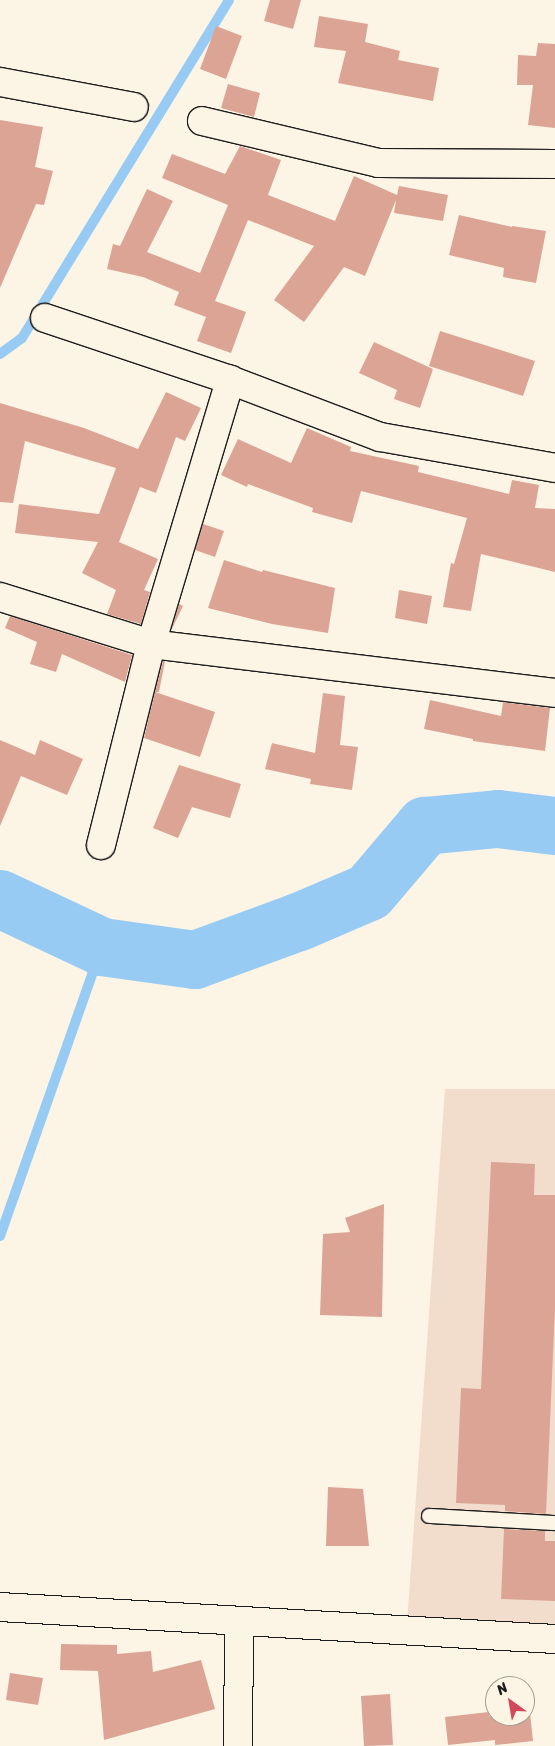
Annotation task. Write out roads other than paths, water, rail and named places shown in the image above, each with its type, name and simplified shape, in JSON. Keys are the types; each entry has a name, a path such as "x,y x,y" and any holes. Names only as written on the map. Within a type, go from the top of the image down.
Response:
{"street":[{"path":"0,82 134,107"},
{"path":"202,121 378,163 555,164"},
{"path":"45,318 230,380 380,437 555,468"},
{"path":"101,845 151,644 230,380"},
{"path":"0,597 151,644 555,693"},
{"path":"0,1607 555,1638"},
{"path":"238,1746 239,1621"}],"lane":[{"path":"430,1516 555,1523"}],"waterway":[{"path":"0,354 22,338 229,0"},
{"path":"0,899 102,947 195,960 299,922 369,892 425,826 498,819 555,826"},
{"path":"0,1236 102,947"}]}
